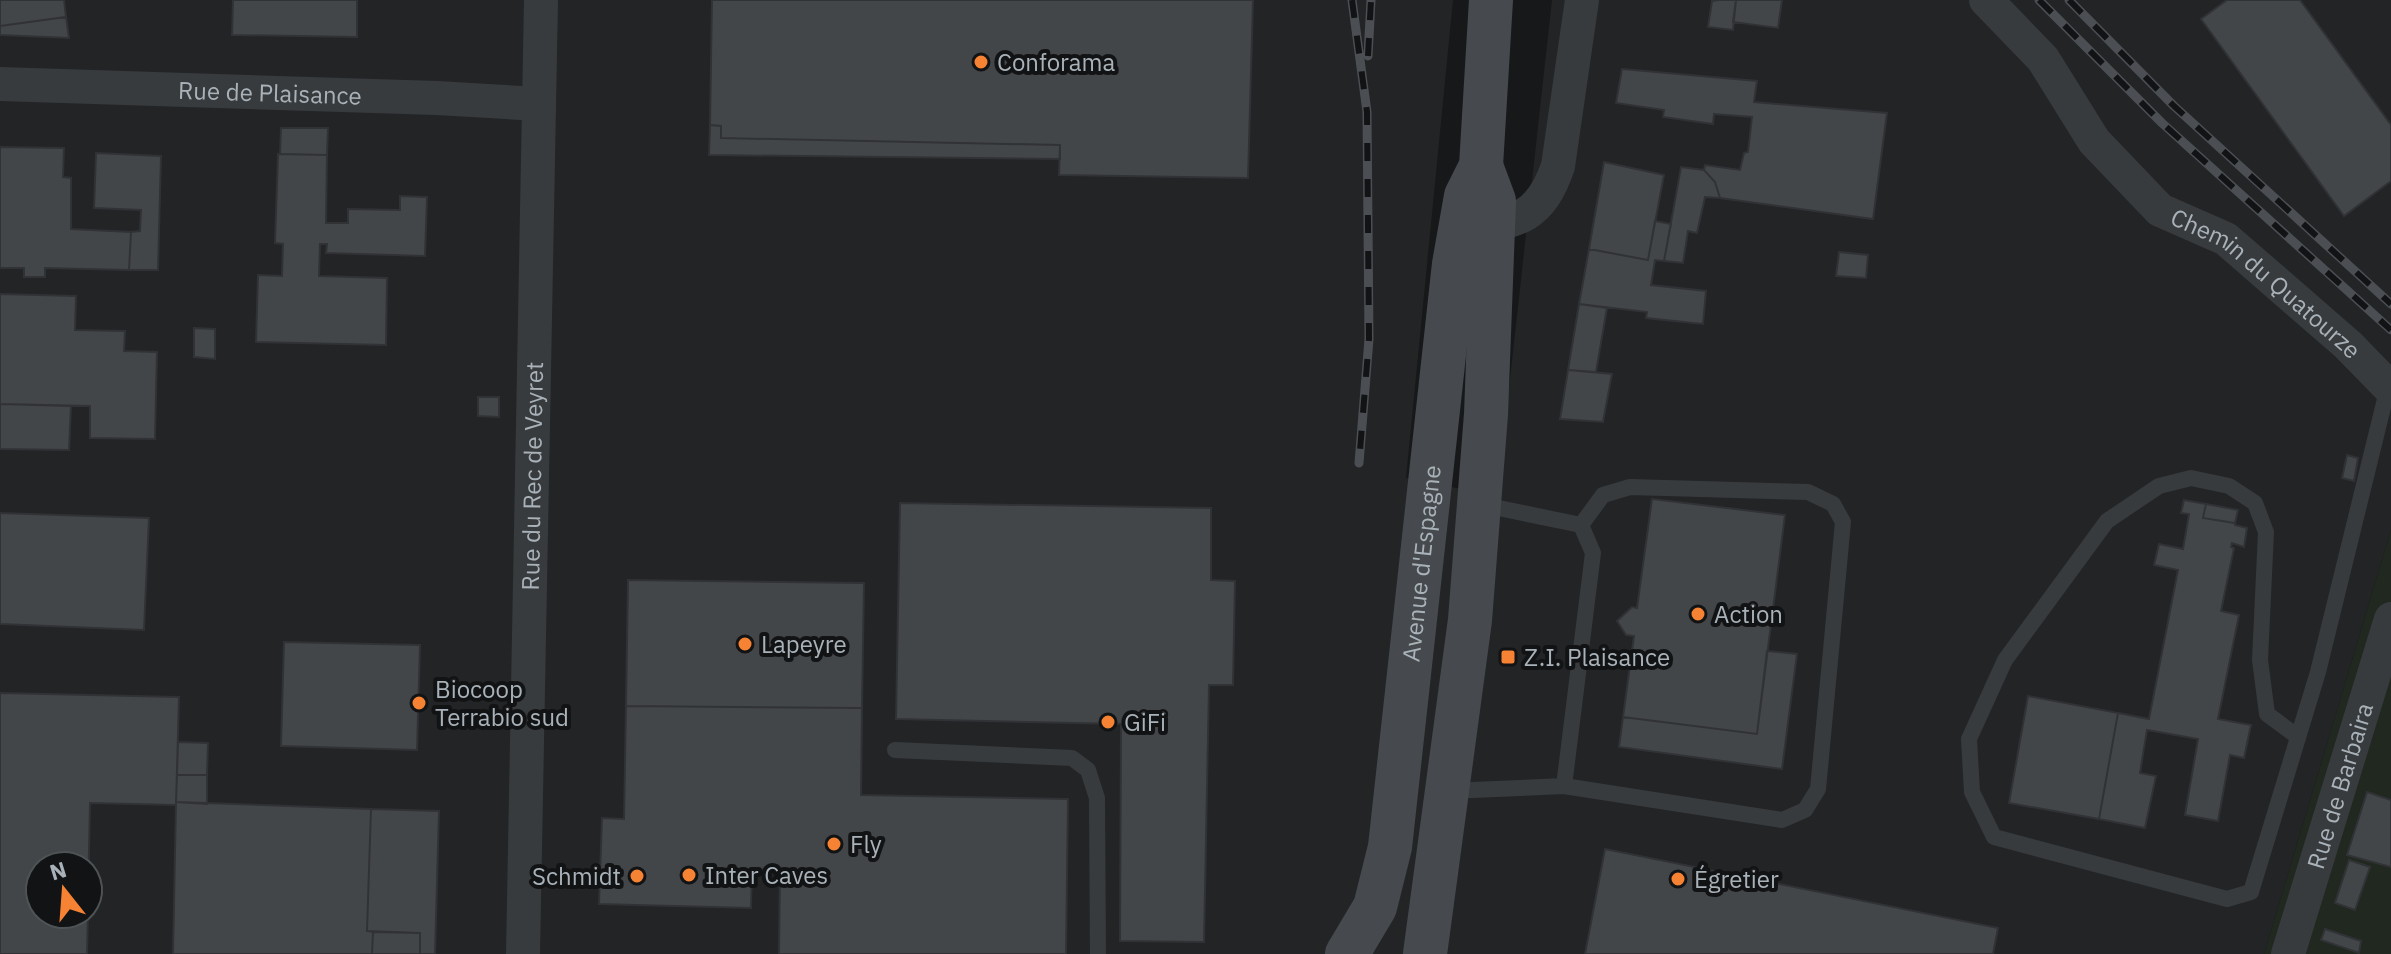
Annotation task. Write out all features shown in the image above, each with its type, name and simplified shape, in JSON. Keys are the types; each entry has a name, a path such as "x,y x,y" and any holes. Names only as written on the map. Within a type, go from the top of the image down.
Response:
{"main road":[{"name":"Avenue d'Espagne","path":"1425,954 1470,620 1486,414 1477,226 1466,196 1481,166 1491,0"},
{"name":"Avenue d'Espagne","path":"1347,954 1375,907 1390,847 1443,354 1477,226"}],"street":[{"name":"Rue du Rec de Veyret","path":"523,954 541,0"},
{"path":"1477,226 1517,218 1536,208 1551,185 1558,166 1582,0"},
{"name":"Chemin du Quatourze","path":"1986,0 2043,59 2094,141 2160,210 2226,239 2348,345 2390,388"},
{"name":"Rue de Plaisance","path":"0,84 538,104"},
{"name":"Rue de Barbaira","path":"2288,954 2391,619"}],"lane":[{"path":"2298,737 2267,714 2260,660 2266,532 2255,503 2229,486 2191,478 2159,486 2107,521 2005,660 1969,739 1972,792 1994,837 2227,899 2251,892 2318,672 2390,388"},
{"path":"1447,791 1564,786 1782,820 1805,810 1818,789 1843,522 1833,504 1808,492 1630,487 1603,495 1581,525"},
{"path":"1479,504 1581,525"},
{"path":"1564,786 1593,553 1581,525"},
{"path":"895,750 1072,758 1088,770 1097,798 1098,954"}],"shaded area":[{"path":"0,0 1453,0 1406,478 1497,496 1552,0 2391,0 2391,530 2264,954 0,954"},
{"path":"2391,530 2391,954 2264,954"}],"building":[{"path":"0,0 64,0 66,17 0,26"},
{"path":"233,0 357,0 357,37 232,35"},
{"name":"Conforama","path":"712,0 1253,0 1248,178 1059,175 1060,145 721,138 721,126 710,125"},
{"path":"1736,0 1733,30 1708,27 1712,1"},
{"path":"1736,0 1782,0 1778,28 1733,22"},
{"path":"2227,0 2300,0 2391,125 2391,181 2344,216 2201,19"},
{"path":"66,17 69,38 0,35 0,26"},
{"path":"1622,69 1757,81 1754,102 1887,113 1873,219 1720,198 1715,182 1704,170 1705,165 1740,170 1744,153 1748,152 1752,117 1714,114 1713,124 1663,117 1664,110 1616,103"},
{"path":"710,125 721,126 721,138 1060,145 1060,159 709,155"},
{"path":"281,128 328,128 327,155 280,154"},
{"path":"0,147 64,148 63,177 71,178 71,229 131,232 129,270 45,268 45,277 24,277 24,268 0,268"},
{"path":"96,153 161,156 158,270 129,270 131,232 140,231 141,210 94,208"},
{"path":"278,154 327,155 326,223 348,223 348,209 400,210 400,196 427,197 425,256 326,253 327,244 320,244 319,276 387,278 386,345 256,342 258,275 282,276 283,244 275,243"},
{"path":"1604,162 1664,175 1648,260 1589,249"},
{"path":"1681,167 1704,170 1715,182 1720,198 1705,197 1697,233 1688,231 1683,263 1664,261"},
{"path":"1655,221 1671,224 1664,261 1655,260 1651,285 1706,291 1703,324 1646,318 1647,312 1579,304 1589,249 1648,260"},
{"path":"1839,252 1868,255 1866,278 1836,276"},
{"path":"0,294 76,296 75,330 125,331 124,351 157,352 155,439 90,438 90,406 0,404"},
{"path":"1579,304 1607,308 1596,372 1568,370"},
{"path":"194,328 215,329 215,359 194,357"},
{"path":"1568,370 1612,374 1603,422 1560,419"},
{"path":"478,397 499,397 499,417 478,416"},
{"path":"0,404 71,406 69,450 0,449"},
{"path":"2347,455 2358,458 2354,481 2342,478"},
{"name":"Action","path":"1652,499 1785,515 1757,734 1623,717 1634,636 1626,635 1617,621 1632,607 1637,608"},
{"path":"2184,500 2206,504 2203,518 2247,528 2244,547 2232,543 2231,547 2234,548 2221,611 2239,615 2218,719 2251,725 2244,758 2230,755 2218,821 2185,815 2198,739 2147,730 2140,773 2156,776 2145,828 2099,819 2118,713 2149,719 2178,570 2154,565 2159,544 2183,549 2189,514 2181,513"},
{"name":"GiFi","path":"900,503 1211,508 1211,580 1235,581 1233,685 1209,685 1204,942 1120,941 1121,724 896,719"},
{"path":"2206,504 2238,510 2235,523 2203,518"},
{"path":"0,513 149,518 144,630 0,624"},
{"name":"Lapeyre","path":"628,580 864,583 862,708 626,706"},
{"path":"284,642 420,645 417,750 281,746"},
{"path":"1767,651 1797,654 1782,769 1619,747 1623,717 1757,734"},
{"path":"0,693 179,697 176,805 90,803 89,850 24,850 24,930 88,930 87,954 0,954"},
{"path":"2028,696 2118,713 2099,819 2009,803"},
{"name":"Fly","path":"626,706 862,708 861,795 1068,799 1066,954 779,954 780,870 752,869 751,908 599,904 602,818 624,819"},
{"path":"178,742 208,743 207,775 177,775"},
{"path":"177,775 207,775 207,804 176,802"},
{"path":"2367,792 2391,800 2391,867 2347,855"},
{"path":"176,802 371,809 367,931 373,932 372,954 173,954"},
{"path":"371,809 439,811 435,954 420,954 420,933 367,931"},
{"name":"Égretier","path":"1605,849 1998,928 1993,954 1585,954"},
{"path":"2349,860 2370,867 2355,910 2335,903"},
{"path":"2325,929 2361,941 2359,953 2321,940"},
{"path":"373,932 420,933 420,954 372,954"}],"railway":[{"path":"1352,0 1367,112 1369,339 1359,463"},
{"path":"1368,56 1371,0"},
{"path":"2039,0 2162,123 2391,330"},
{"path":"2069,0 2174,106 2391,304"}],"place":[{"name":"Conforama","path":"981,62"},
{"name":"Action","path":"1698,614"},
{"name":"Lapeyre","path":"745,644"},
{"name":"Z.I. Plaisance","path":"1508,657"},
{"name":"Biocoop Terrabio sud","path":"419,703"},
{"name":"GiFi","path":"1108,722"},
{"name":"Fly","path":"834,844"},
{"name":"Inter Caves","path":"689,875"},
{"name":"Schmidt","path":"637,876"},
{"name":"Égretier","path":"1678,879"}]}
